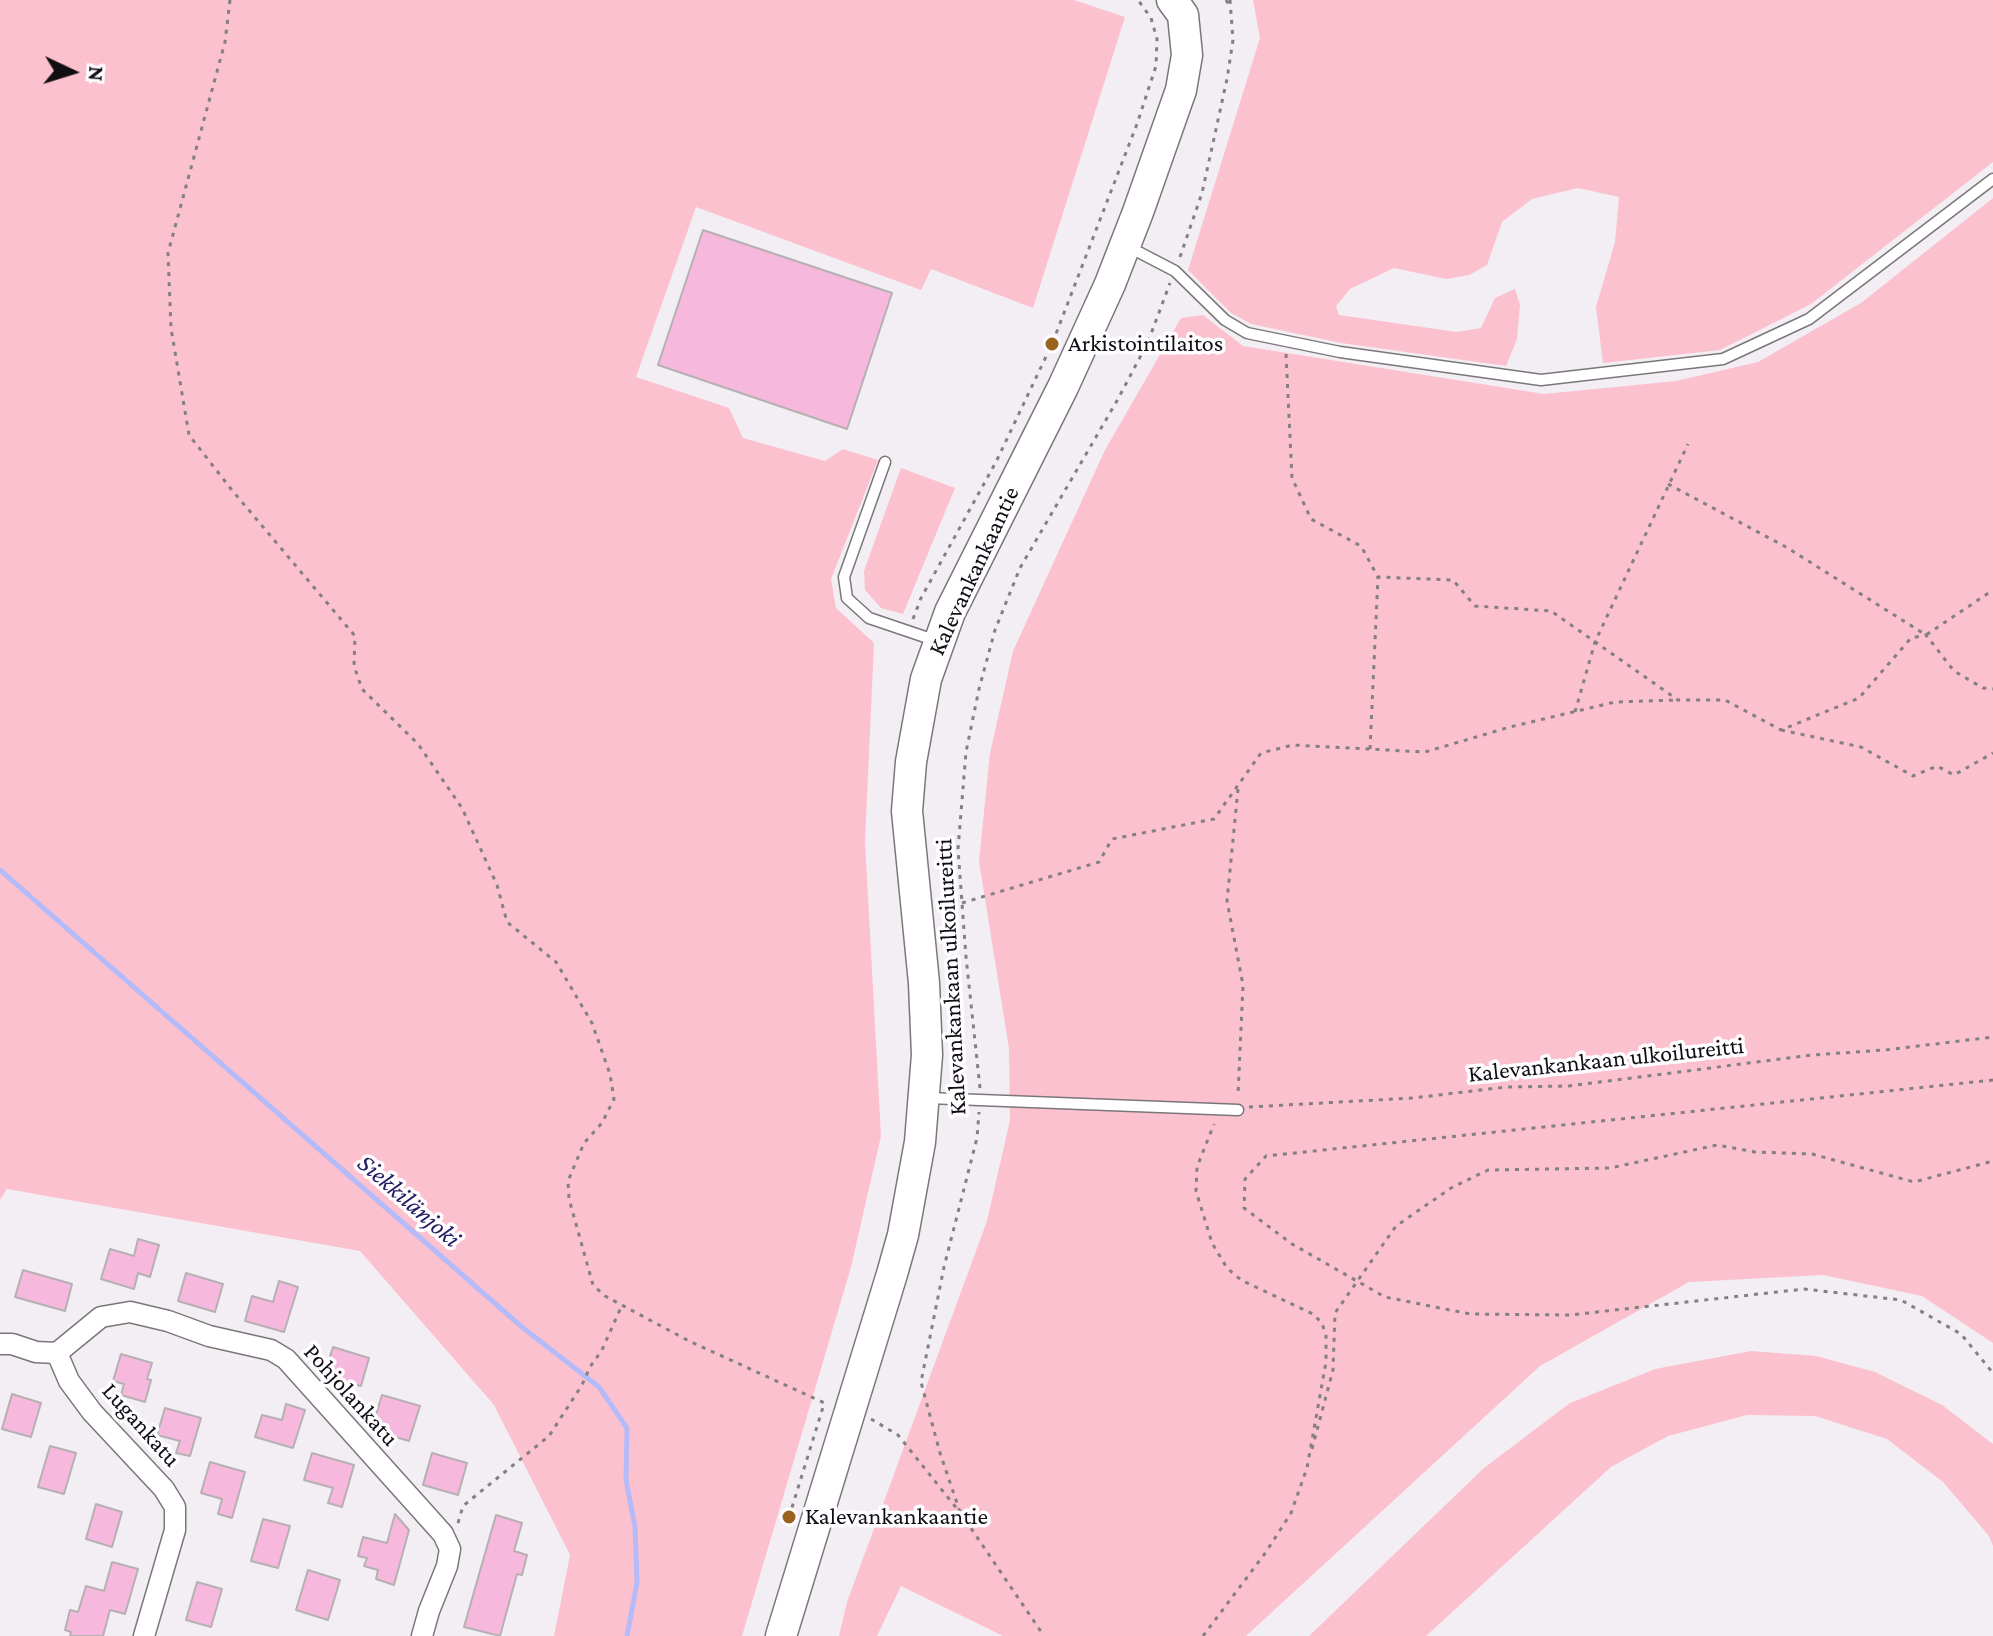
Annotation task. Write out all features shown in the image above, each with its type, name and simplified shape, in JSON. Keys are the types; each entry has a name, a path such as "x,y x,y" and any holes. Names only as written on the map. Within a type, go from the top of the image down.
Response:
{"street":[{"name":"Kalevankankaantie","path":"781,1636 837,1408 903,1235 920,1142 927,1055 924,983 907,811 911,762 926,679 950,612 1075,362 1125,246 1181,90 1187,55 1183,15 1172,0"},
{"name":"Pohjolankatu","path":"57,1353 101,1317 130,1312 209,1336 271,1350 286,1359 443,1534 450,1549"},
{"path":"0,1344 57,1353"},
{"name":"Lugankatu","path":"57,1353 69,1381 92,1412 164,1489 175,1507 175,1530 144,1636"},
{"path":"422,1636 450,1549"}],"lane":[{"path":"1125,246 1175,271 1225,320 1247,333 1286,343 1541,380 1723,359 1809,319 1993,179"},
{"path":"885,462 844,577 847,598 869,618 939,641"},
{"path":"924,1098 1238,1110"}],"path":[{"path":"230,0 225,42 168,253 171,328 189,435 355,636 354,666 362,689 418,744 462,808 497,885 507,922 556,962 592,1023 610,1074 614,1099 602,1123 584,1143 568,1181 569,1199 593,1285 605,1296 689,1341 837,1408 871,1419 898,1435 962,1515 1044,1636"},
{"path":"908,632 921,598 996,462 1052,344 1137,124 1156,66 1157,39 1151,18 1138,0"},
{"name":"Kalevankankaan ulkoilureitti","path":"962,1515 940,1453 921,1382 944,1267 977,1138 981,1100 958,849 966,752 995,630 1020,568 1148,342 1175,271 1202,193 1227,79 1233,40 1232,11 1228,0"},
{"path":"1286,343 1292,478 1311,519 1361,546 1378,577 1370,749"},
{"path":"1575,712 1595,642 1688,444"},
{"path":"1668,484 1786,547 1926,635 1954,671 1983,688 1993,689"},
{"path":"1378,577 1453,580 1475,606 1551,611 1678,700"},
{"path":"1781,730 1859,698 1911,638 1926,635 1993,590"},
{"path":"962,903 1099,862 1112,839 1214,819 1261,753 1293,745 1425,752 1615,702 1725,700 1781,730 1861,747 1913,776 1937,766 1954,775 1993,753"},
{"path":"1238,785 1227,901 1243,985 1238,1110 1213,1125 1197,1167 1196,1191 1212,1243 1227,1268 1241,1280 1313,1314 1322,1323 1326,1336 1326,1362 1307,1468"},
{"name":"Kalevankankaan ulkoilureitti","path":"1238,1110 1413,1098 1506,1087 1569,1086 1812,1055 1993,1037"},
{"path":"1993,1080 1266,1156 1245,1179 1244,1208 1292,1244 1385,1297 1470,1314 1570,1315 1804,1289 1901,1300 1961,1334 1993,1373"},
{"path":"1203,1636 1291,1513 1307,1468 1333,1370 1335,1313 1396,1226 1451,1188 1488,1170 1610,1168 1717,1145 1755,1152 1812,1154 1914,1182 1993,1161"},
{"path":"450,1549 463,1506 549,1436 602,1350 622,1305"},
{"path":"789,1517 837,1408"}],"shaded area":[{"path":"0,0 1074,0 1125,17 1033,308 931,269 921,290 696,207 636,377 729,408 743,438 825,461 843,449 878,460 831,579 836,608 874,643 865,841 881,1136 851,1267 742,1636 554,1636 570,1555 494,1405 360,1251 7,1189 0,1200"},
{"path":"1253,0 1993,0 1993,162 1811,304 1720,350 1603,363 1596,307 1615,242 1619,197 1578,188 1532,199 1502,222 1487,265 1469,275 1446,279 1394,268 1350,289 1336,306 1339,315 1457,332 1481,328 1495,298 1515,289 1520,305 1517,339 1506,366 1341,343 1251,324 1231,313 1188,270 1260,38"},
{"path":"1993,198 1993,1343 1922,1296 1823,1275 1689,1282 1540,1366 1246,1636 1003,1636 901,1586 877,1636 839,1636 847,1602 987,1221 1010,1120 1009,1049 979,861 990,753 1013,651 1105,450 1181,318 1203,315 1243,346 1544,394 1676,381 1758,362 1861,303"},
{"path":"901,468 955,488 903,614 881,608 865,590 864,571"},
{"path":"1751,1351 1816,1356 1875,1372 1942,1405 1993,1444 1993,1546 1989,1536 1943,1482 1887,1439 1815,1416 1747,1415 1668,1436 1611,1467 1426,1636 1309,1636 1484,1468 1570,1403 1655,1369"}],"building":[{"path":"703,230 892,293 847,429 658,365"},
{"path":"138,1239 159,1245 150,1277 138,1273 134,1289 101,1279 110,1249 134,1256"},
{"path":"23,1270 72,1284 65,1311 15,1297"},
{"path":"186,1273 223,1284 215,1312 178,1301"},
{"path":"279,1281 298,1287 284,1332 245,1321 252,1296 273,1302"},
{"path":"333,1347 369,1358 361,1386 324,1376"},
{"path":"121,1354 152,1363 145,1402 121,1395 124,1384 113,1381"},
{"path":"12,1394 41,1403 31,1437 2,1429"},
{"path":"382,1395 420,1406 409,1441 371,1430"},
{"path":"286,1404 305,1410 293,1448 255,1437 262,1415 282,1420"},
{"path":"165,1408 201,1418 190,1456 176,1453 180,1441 157,1435"},
{"path":"50,1446 76,1453 64,1494 38,1487"},
{"path":"312,1453 354,1465 342,1507 328,1503 333,1488 304,1480"},
{"path":"432,1453 467,1463 458,1495 423,1485"},
{"path":"210,1462 245,1472 232,1518 218,1514 222,1499 201,1493"},
{"path":"96,1504 122,1512 112,1547 86,1539"},
{"path":"395,1514 409,1530 394,1585 376,1579 378,1570 364,1566 367,1558 358,1556 363,1537 387,1543"},
{"path":"496,1515 522,1523 514,1551 527,1555 522,1575 517,1574 500,1636 464,1627"},
{"path":"263,1519 290,1526 278,1568 251,1561"},
{"path":"112,1562 138,1569 125,1614 110,1610 103,1636 70,1636 71,1632 65,1630 70,1610 78,1612 86,1586 104,1591"},
{"path":"308,1570 340,1580 328,1620 296,1610"},
{"path":"197,1582 222,1589 211,1627 186,1620"}],"waterway":[{"name":"Siekkilänjoki","path":"0,870 522,1327 599,1387 627,1428 626,1480 635,1527 637,1583 627,1636"}],"place":[{"name":"Arkistointilaitos","path":"1052,344"},
{"name":"Kalevankankaantie","path":"789,1517"}]}
